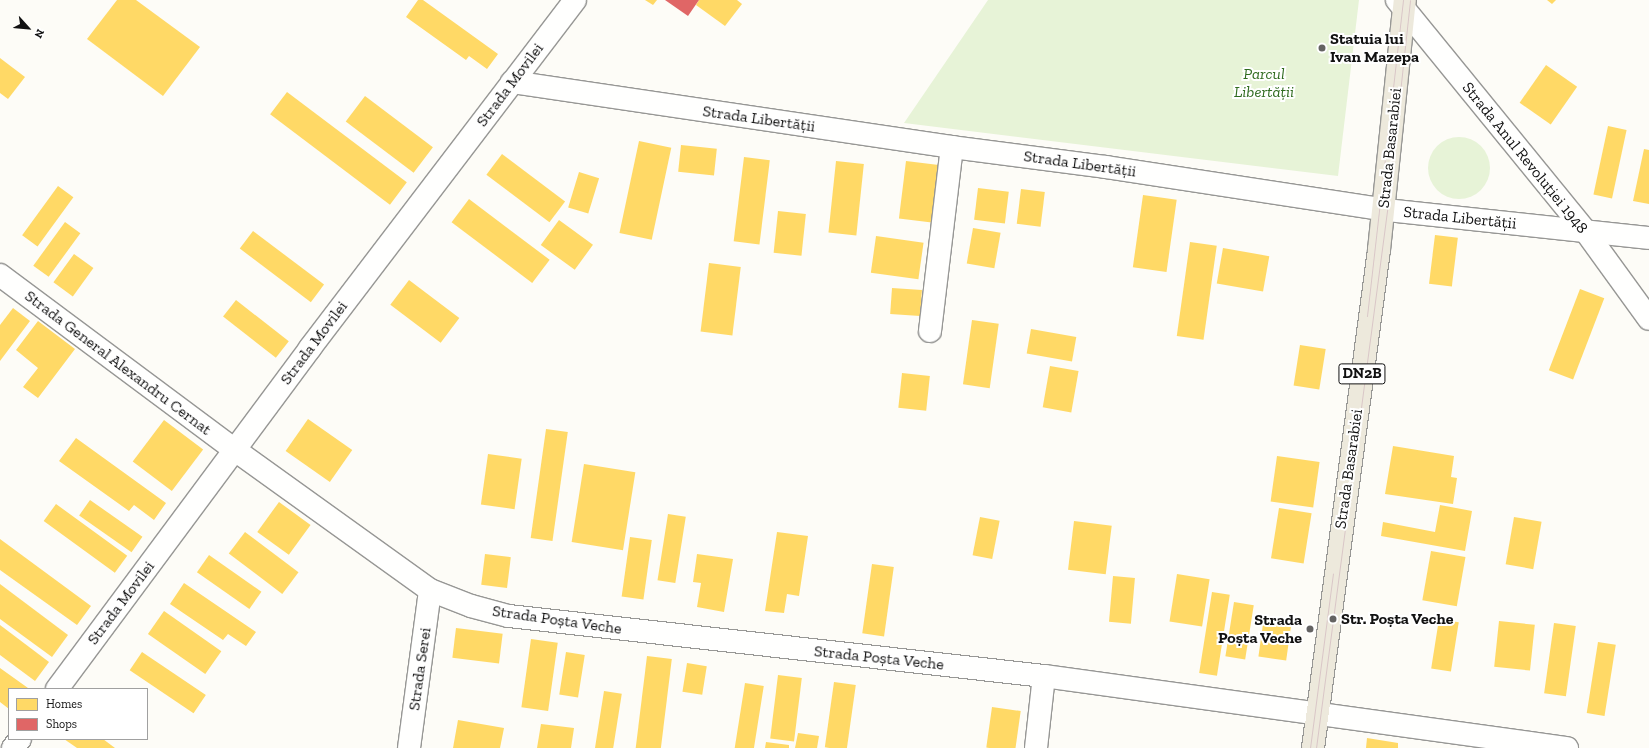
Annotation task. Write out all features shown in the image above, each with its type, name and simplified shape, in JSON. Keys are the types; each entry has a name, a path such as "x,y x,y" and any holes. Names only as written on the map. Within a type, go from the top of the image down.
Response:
{"main road":[{"name":"Strada Basarabiei","path":"1313,748 1384,209 1402,3"}],"street":[{"name":"Strada Movilei","path":"58,688 236,450 310,348 575,0"},
{"name":"Strada Anul Revoluției 1948","path":"1402,3 1586,232 1649,319"},
{"name":"Strada Libertății","path":"512,82 952,147 1106,167 1384,209 1649,238"},
{"path":"930,331 952,147"},
{"name":"Strada General Alexandru Cernat","path":"0,275 236,450"},
{"name":"Strada Poșta Veche","path":"236,450 430,590 471,606 509,616 1044,676 1567,748"},
{"name":"Strada Serei","path":"409,748 430,590"},
{"path":"1036,748 1044,676"},
{"path":"13,748 19,740"}],"green space":[{"name":"Parcul Libertății","path":"988,0 1359,0 1338,176 904,123"},
{"path":"1453,137 1465,137 1481,146 1488,156 1490,168 1488,180 1481,190 1465,199 1453,199 1442,194 1433,185 1428,174 1428,162 1433,151 1442,142"}],"building: Homes":[{"path":"117,0 136,0 200,47 163,96 87,39"},
{"path":"418,0 423,0 498,54 487,69 469,56 466,60 406,17"},
{"path":"645,0 657,0 653,5"},
{"path":"699,0 737,0 742,4 725,26 696,5"},
{"path":"1547,0 1556,0 1552,4"},
{"path":"0,58 25,77 8,99 0,93"},
{"path":"1546,65 1577,87 1551,124 1520,103"},
{"path":"287,92 407,182 390,205 270,114"},
{"path":"365,96 433,147 414,173 346,122"},
{"path":"1608,126 1627,130 1612,198 1593,194"},
{"path":"639,141 671,148 652,240 619,233"},
{"path":"681,145 717,149 714,176 678,172"},
{"path":"1644,149 1649,150 1649,204 1633,201"},
{"path":"502,154 565,202 549,222 486,175"},
{"path":"744,157 770,160 759,245 734,241"},
{"path":"836,161 864,164 856,236 828,233"},
{"path":"906,161 939,165 932,223 899,219"},
{"path":"579,172 599,178 588,214 568,207"},
{"path":"58,186 73,197 38,247 22,235"},
{"path":"978,188 1009,192 1005,224 974,220"},
{"path":"1021,189 1045,192 1041,227 1017,224"},
{"path":"1143,195 1177,200 1167,272 1133,267"},
{"path":"469,199 550,260 532,283 452,222"},
{"path":"778,211 806,214 801,256 774,253"},
{"path":"559,220 593,245 575,270 541,245"},
{"path":"65,222 80,233 49,277 33,266"},
{"path":"973,228 1001,233 994,268 967,263"},
{"path":"253,231 324,285 311,302 240,249"},
{"path":"1435,235 1458,238 1452,286 1429,284"},
{"path":"876,236 924,243 918,279 871,273"},
{"path":"1190,242 1217,246 1204,340 1177,336"},
{"path":"1223,248 1269,256 1263,292 1217,283"},
{"path":"74,254 93,268 73,296 53,282"},
{"path":"709,263 741,267 732,335 701,331"},
{"path":"409,280 459,318 441,343 390,305"},
{"path":"892,288 922,290 920,316 890,314"},
{"path":"1580,289 1604,298 1573,380 1549,370"},
{"path":"236,300 289,341 276,358 223,317"},
{"path":"13,308 30,321 0,361 0,325"},
{"path":"972,320 999,324 990,388 963,384"},
{"path":"38,321 75,349 38,398 23,387 38,368 16,350"},
{"path":"1031,329 1076,337 1072,362 1027,354"},
{"path":"1300,345 1326,349 1319,390 1294,385"},
{"path":"1050,366 1079,371 1071,412 1043,407"},
{"path":"902,373 930,376 926,411 898,408"},
{"path":"308,419 352,450 330,482 286,451"},
{"path":"164,420 203,449 172,491 133,462"},
{"path":"546,429 568,432 552,541 531,538"},
{"path":"76,438 166,503 154,520 134,505 129,511 59,461"},
{"path":"1393,446 1454,456 1451,477 1457,478 1453,504 1385,494"},
{"path":"488,454 522,459 515,509 481,505"},
{"path":"1277,456 1320,462 1313,508 1271,502"},
{"path":"584,464 635,472 623,550 572,542"},
{"path":"90,500 142,537 132,552 79,516"},
{"path":"279,502 311,525 289,555 257,532"},
{"path":"56,504 127,556 115,573 44,521"},
{"path":"1440,505 1472,511 1465,551 1381,536 1383,522 1435,532"},
{"path":"1279,508 1312,513 1304,564 1271,558"},
{"path":"668,514 686,517 675,583 658,580"},
{"path":"980,517 1000,521 992,559 973,555"},
{"path":"1514,517 1542,522 1533,569 1506,564"},
{"path":"1074,521 1112,526 1106,574 1068,570"},
{"path":"245,532 299,572 282,594 229,554"},
{"path":"777,532 808,536 799,596 787,594 784,613 765,611"},
{"path":"630,537 652,540 643,599 622,596"},
{"path":"0,539 91,606 77,625 0,570"},
{"path":"1431,551 1465,557 1457,606 1422,600"},
{"path":"485,554 511,557 507,588 481,585"},
{"path":"697,554 733,559 724,612 697,607 701,583 693,582"},
{"path":"209,555 261,592 249,609 197,572"},
{"path":"872,564 894,567 884,636 862,633"},
{"path":"1177,574 1210,579 1202,627 1169,621"},
{"path":"1113,576 1135,578 1131,624 1109,622"},
{"path":"184,583 256,632 246,646 228,634 223,640 170,604"},
{"path":"0,584 68,635 52,657 0,619"},
{"path":"1212,592 1230,595 1217,676 1199,673"},
{"path":"1234,602 1254,605 1245,659 1225,656"},
{"path":"164,611 221,651 205,674 148,634"},
{"path":"1264,617 1292,621 1286,661 1258,657"},
{"path":"1439,619 1459,622 1451,672 1431,668"},
{"path":"1499,621 1535,625 1530,671 1494,667"},
{"path":"1554,623 1576,626 1566,696 1544,693"},
{"path":"0,625 49,662 35,681 0,655"},
{"path":"456,628 503,634 499,664 452,658"},
{"path":"531,639 558,643 548,711 521,707"},
{"path":"1598,642 1616,645 1605,716 1587,713"},
{"path":"142,652 206,695 194,713 130,670"},
{"path":"566,652 585,655 578,697 559,694"},
{"path":"647,656 672,659 661,748 636,748"},
{"path":"687,663 707,666 702,695 682,692"},
{"path":"0,668 28,688 8,688 8,708 0,702"},
{"path":"778,675 802,678 794,741 770,739"},
{"path":"834,682 856,685 847,748 825,747"},
{"path":"745,683 764,686 754,748 735,748"},
{"path":"604,691 622,694 613,748 595,748"},
{"path":"992,707 1021,711 1016,748 986,748"},
{"path":"458,720 504,728 500,748 453,748"},
{"path":"541,724 574,728 571,748 537,748"},
{"path":"798,733 819,736 817,748 795,748"},
{"path":"1367,738 1398,743 1398,748 1366,748"},
{"path":"65,740 104,740 115,748 77,748"},
{"path":"766,742 789,745 789,748 765,748"}],"building: Shops":[{"path":"665,0 699,0 688,16"}],"tram line":[{"path":"1367,316 1403,0"},
{"path":"1316,748 1388,203 1410,0"},
{"path":"1310,748 1333,574"}],"place":[{"name":"Statuia lui Ivan Mazepa","path":"1322,48"},
{"name":"Str. Poșta Veche","path":"1333,619"},
{"name":"Strada Poșta Veche","path":"1310,629"}]}
